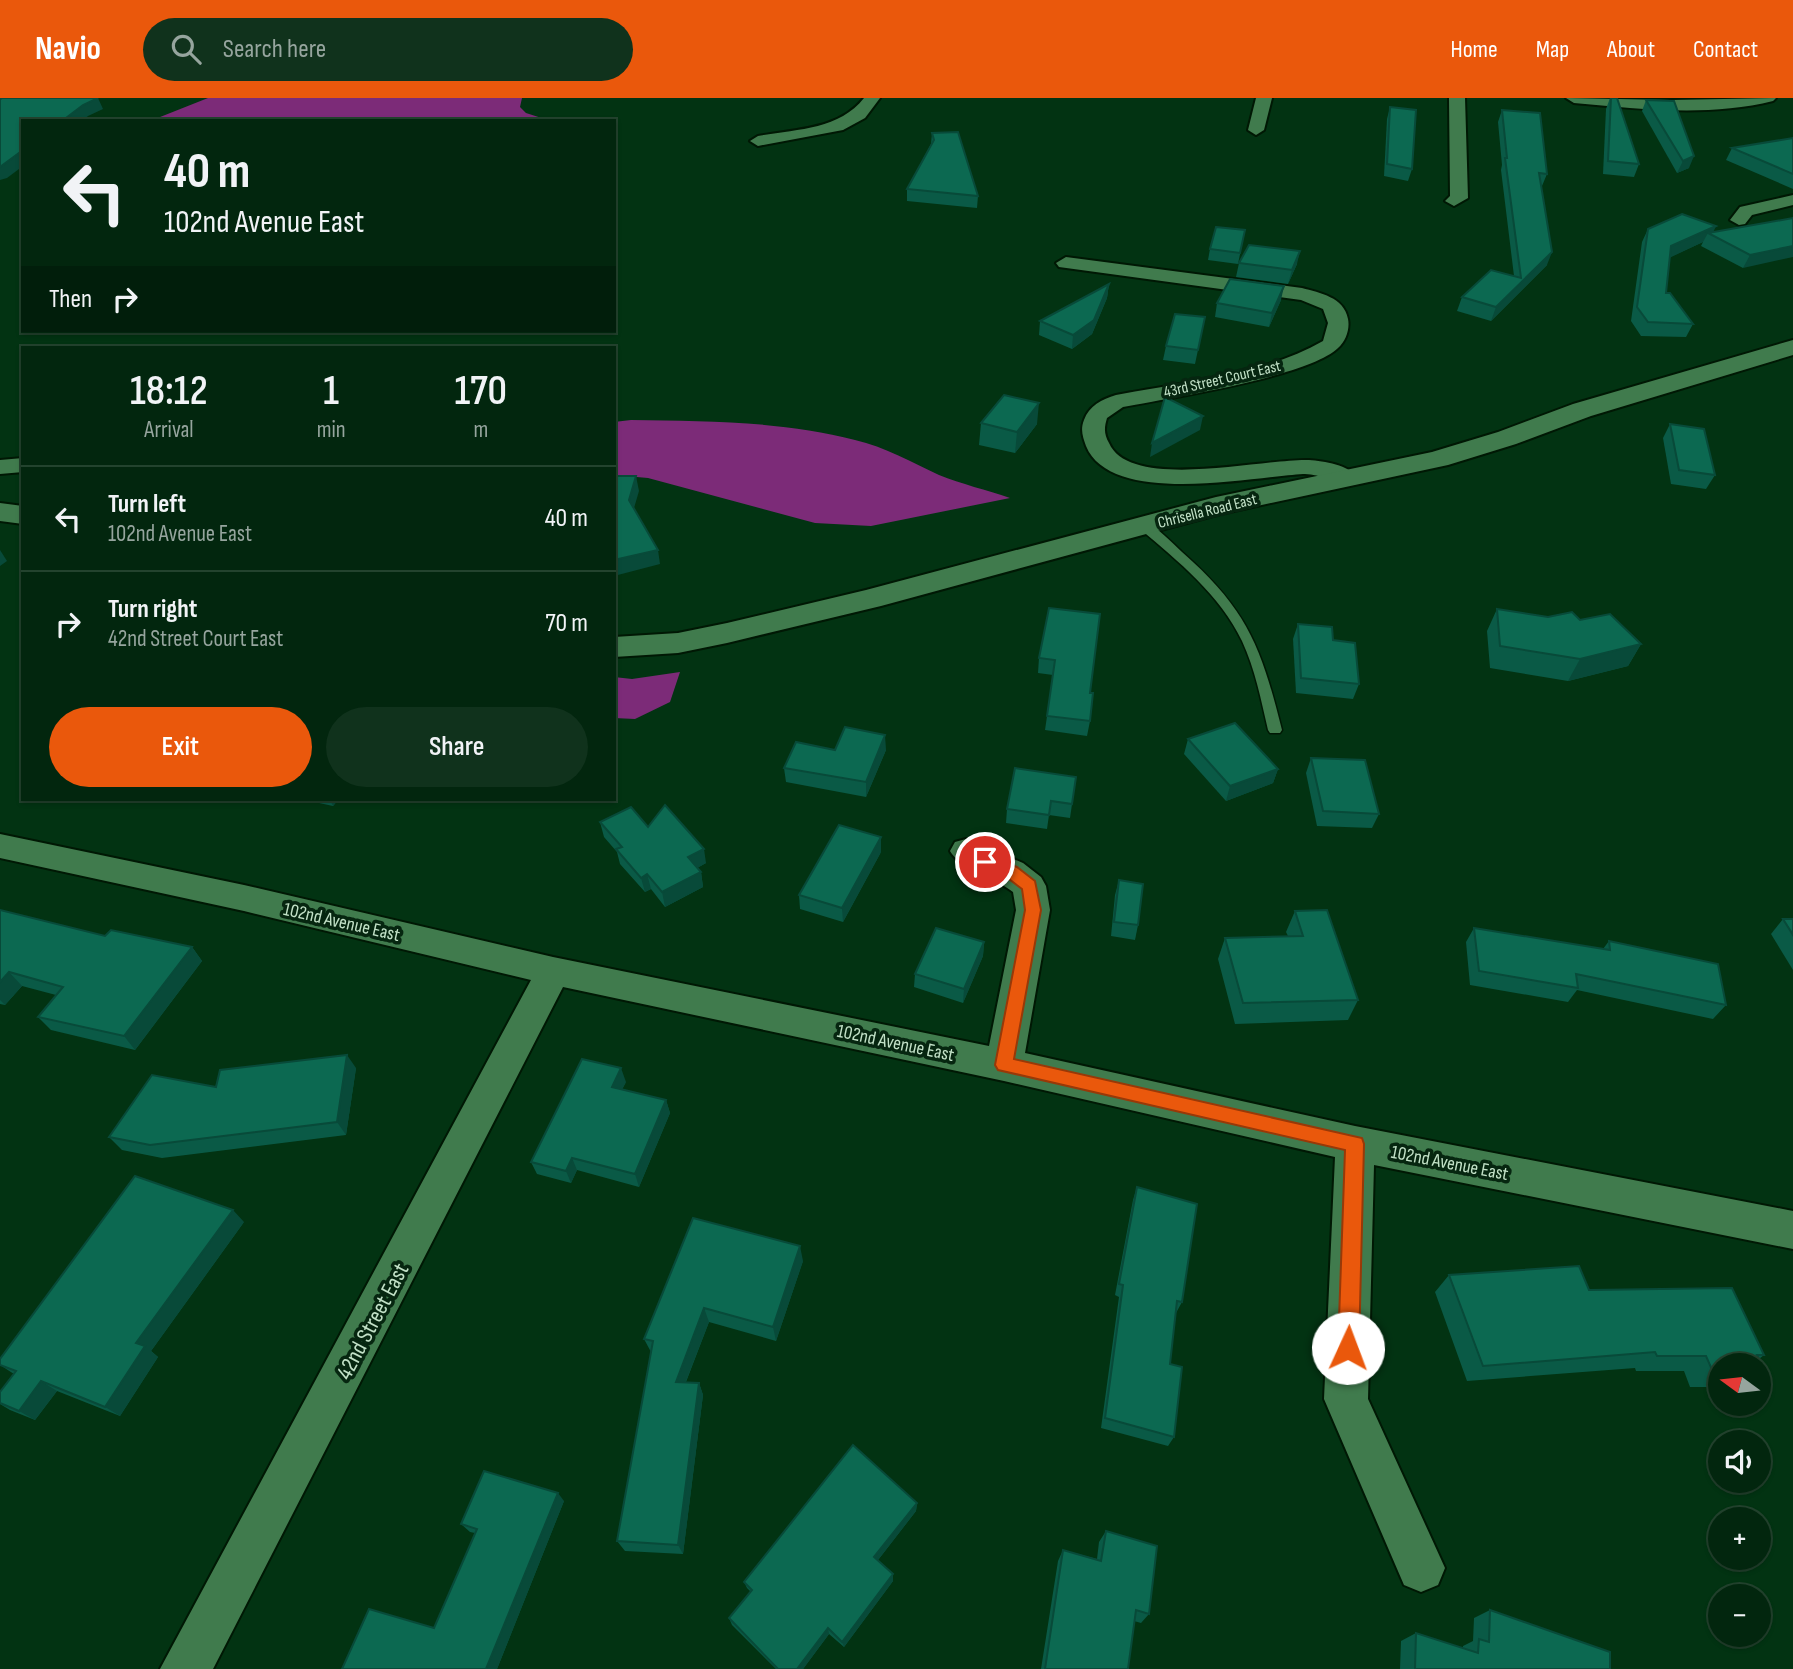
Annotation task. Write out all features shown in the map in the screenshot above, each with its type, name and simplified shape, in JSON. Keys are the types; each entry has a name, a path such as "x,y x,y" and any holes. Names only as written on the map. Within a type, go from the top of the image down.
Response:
{"street":[{"path":"758,141 837,127 859,115 872,98"},
{"path":"1256,130 1264,98"},
{"path":"1454,201 1459,198 1457,98"},
{"path":"1574,98 1688,107 1768,98"},
{"path":"1740,220 1746,211 1793,200"},
{"name":"43rd Street Court East","path":"1066,263 1302,294 1329,304 1336,310 1338,318 1338,327 1330,345 1306,357 1242,375 1116,402 1105,407 1099,411 1093,428 1093,438 1108,460 1119,466 1172,476 1236,476 1304,467 1332,470 1346,478"},
{"name":"Chrisella Road East","path":"616,647 678,643 727,633 870,599 1216,506 1438,459 1507,438 1582,410 1793,347"},
{"path":"0,467 21,465"},
{"path":"0,512 21,515"},
{"name":"102nd Avenue East","path":"0,846 244,898 553,971 1004,1065 1355,1144 1793,1230"},
{"path":"966,851 1011,872 1029,886 1033,910 1004,1065"},
{"name":"42nd Street East","path":"186,1669 516,1048 553,971"},
{"path":"1355,1144 1346,1399 1420,1568"}],"lane":[{"path":"1144,526 1205,579 1244,631 1257,660 1275,730"}],"shaded area":[{"path":"208,98 522,98 520,107 526,113 545,119 155,119"},
{"path":"616,422 744,423 828,434 877,447 939,475 1010,498 871,526 815,523 648,478 616,475"},
{"path":"680,672 670,702 635,719 616,718 616,677 632,679"}],"building":[{"path":"98,98 65,119 21,119 21,151 0,167 0,99"},
{"path":"1611,98 1617,98 1639,164 1608,161"},
{"path":"1646,100 1674,101 1694,156 1683,161"},
{"path":"1390,107 1416,110 1412,169 1387,164"},
{"path":"1502,110 1540,113 1547,174 1539,173 1552,252 1496,307 1462,297 1491,270 1521,278 1505,158"},
{"path":"958,132 978,196 907,189 934,140 932,133"},
{"path":"1793,138 1793,174 1732,148"},
{"path":"1682,214 1716,226 1671,246 1666,293 1670,293 1693,324 1648,322 1637,307 1648,229"},
{"path":"1793,218 1793,246 1750,255 1708,233"},
{"path":"1216,227 1245,230 1240,253 1210,249"},
{"path":"1249,245 1300,251 1292,270 1239,263"},
{"path":"1230,279 1284,286 1272,313 1217,303"},
{"path":"1109,284 1094,320 1073,335 1040,321"},
{"path":"1175,314 1205,317 1198,350 1166,346"},
{"path":"1004,395 1039,403 1017,432 981,423"},
{"path":"1165,397 1203,416 1152,443"},
{"path":"1670,424 1704,429 1715,475 1679,470"},
{"path":"616,476 636,476 629,500 658,550 616,560"},
{"path":"1049,608 1100,614 1090,693 1093,693 1090,721 1047,716 1055,660 1039,658"},
{"path":"1497,609 1548,617 1572,612 1580,620 1610,614 1641,644 1580,659 1500,646"},
{"path":"1298,624 1332,627 1333,640 1355,643 1359,684 1301,678"},
{"path":"1235,723 1278,769 1230,786 1188,739"},
{"path":"845,727 885,735 866,782 784,768 796,742 835,750"},
{"path":"1311,758 1365,760 1379,814 1323,811"},
{"path":"1015,768 1076,777 1072,804 1051,801 1049,815 1007,809"},
{"path":"665,805 704,849 688,857 701,872 662,892 647,874 641,878 616,849 622,847 600,822 631,807 648,827"},
{"path":"839,825 881,837 842,908 799,895"},
{"path":"1119,880 1143,884 1138,925 1114,922"},
{"path":"0,910 105,936 111,930 192,947 124,1036 38,1017 63,987 9,972 0,982"},
{"path":"1327,910 1358,1000 1243,1003 1225,938 1303,936 1295,911"},
{"path":"1783,919 1793,919 1793,935"},
{"path":"936,928 984,942 964,989 915,974"},
{"path":"1474,928 1610,950 1609,941 1718,964 1726,1005 1576,974 1578,988 1479,971"},
{"path":"347,1055 337,1122 150,1145 109,1137 152,1075 216,1087 220,1070"},
{"path":"582,1059 621,1068 612,1087 666,1100 635,1174 572,1158 566,1171 531,1162"},
{"path":"135,1176 233,1210 136,1343 145,1346 105,1407 41,1381 19,1411 0,1403 0,1392 16,1371 0,1365 0,1359"},
{"path":"1137,1187 1197,1204 1182,1302 1177,1301 1170,1364 1182,1367 1174,1437 1105,1418 1123,1285 1119,1284"},
{"path":"693,1218 800,1246 773,1327 704,1308 676,1382 699,1383 678,1545 617,1541 653,1341 644,1339"},
{"path":"1579,1266 1589,1290 1732,1288 1763,1353 1708,1353 1708,1361 1706,1356 1657,1356 1655,1352 1483,1366 1449,1275"},
{"path":"853,1445 917,1503 874,1557 893,1574 842,1642 828,1628 797,1669 778,1669 729,1618 752,1590 744,1582"},
{"path":"484,1471 558,1493 486,1669 342,1669 369,1609 434,1628 477,1529 461,1524"},
{"path":"1106,1531 1157,1546 1149,1614 1136,1610 1128,1669 1045,1669 1063,1550 1101,1561"},
{"path":"1490,1610 1610,1652 1610,1669 1415,1669 1416,1633 1478,1653 1479,1639 1489,1642"}],"route":[{"path":"985,862 1011,872 1029,886 1033,910 1004,1065 1355,1144 1348,1348"}]}
